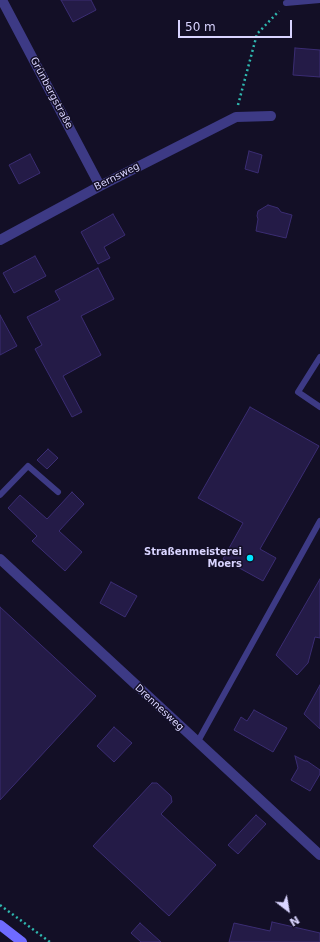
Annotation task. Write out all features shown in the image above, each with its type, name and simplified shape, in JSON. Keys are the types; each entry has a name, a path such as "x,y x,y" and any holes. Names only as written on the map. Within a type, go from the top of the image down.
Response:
{"main road":[{"path":"0,926 22,942"}],"street":[{"name":"Grünbergstraße","path":"2,0 100,186"},
{"name":"Bernsweg","path":"0,240 100,186 236,117 271,116"},
{"name":"Drennesweg","path":"0,559 197,744 320,855"}],"lane":[{"path":"286,3 320,0"},
{"path":"320,357 298,392 320,408"},
{"path":"0,495 28,466 58,492"},
{"path":"197,744 320,521"}],"path":[{"path":"236,117 241,92 257,34 286,3"},
{"path":"0,906 50,942"}],"building":[{"path":"61,0 91,0 96,10 73,22"},
{"path":"295,48 320,50 320,77 293,75"},
{"path":"249,151 262,155 258,173 245,169"},
{"path":"30,154 40,173 19,184 9,165"},
{"path":"268,205 278,208 281,212 292,215 286,238 256,231 258,211"},
{"path":"113,214 125,235 104,247 110,258 98,264 81,232"},
{"path":"35,256 46,276 14,293 3,273"},
{"path":"98,268 114,299 81,316 101,355 63,376 82,412 72,417 35,349 42,345 27,317 60,300 55,291"},
{"path":"0,315 17,346 0,355"},
{"path":"250,407 319,446 260,549 276,558 263,581 223,559 243,523 198,498"},
{"path":"48,449 58,458 47,469 37,460"},
{"path":"72,492 84,504 59,531 82,552 65,571 32,541 37,536 8,508 20,495 47,519"},
{"path":"320,579 320,638 315,637 308,663 297,675 276,655"},
{"path":"111,582 137,596 125,617 100,603"},
{"path":"0,607 96,696 0,800"},
{"path":"320,685 320,729 304,714"},
{"path":"254,710 287,728 273,752 234,730 241,717 247,721"},
{"path":"114,727 132,743 114,762 97,746"},
{"path":"295,756 307,761 320,770 320,774 310,791 291,780 298,768"},
{"path":"152,783 157,783 171,796 172,802 161,814 216,865 169,916 93,846"},
{"path":"256,815 266,824 238,854 228,845"},
{"path":"272,922 320,933 320,942 229,942 234,923 270,931"},
{"path":"140,923 161,942 141,942 131,933"}],"place":[{"name":"Straßenmeisterei Moers","path":"250,558"}]}
